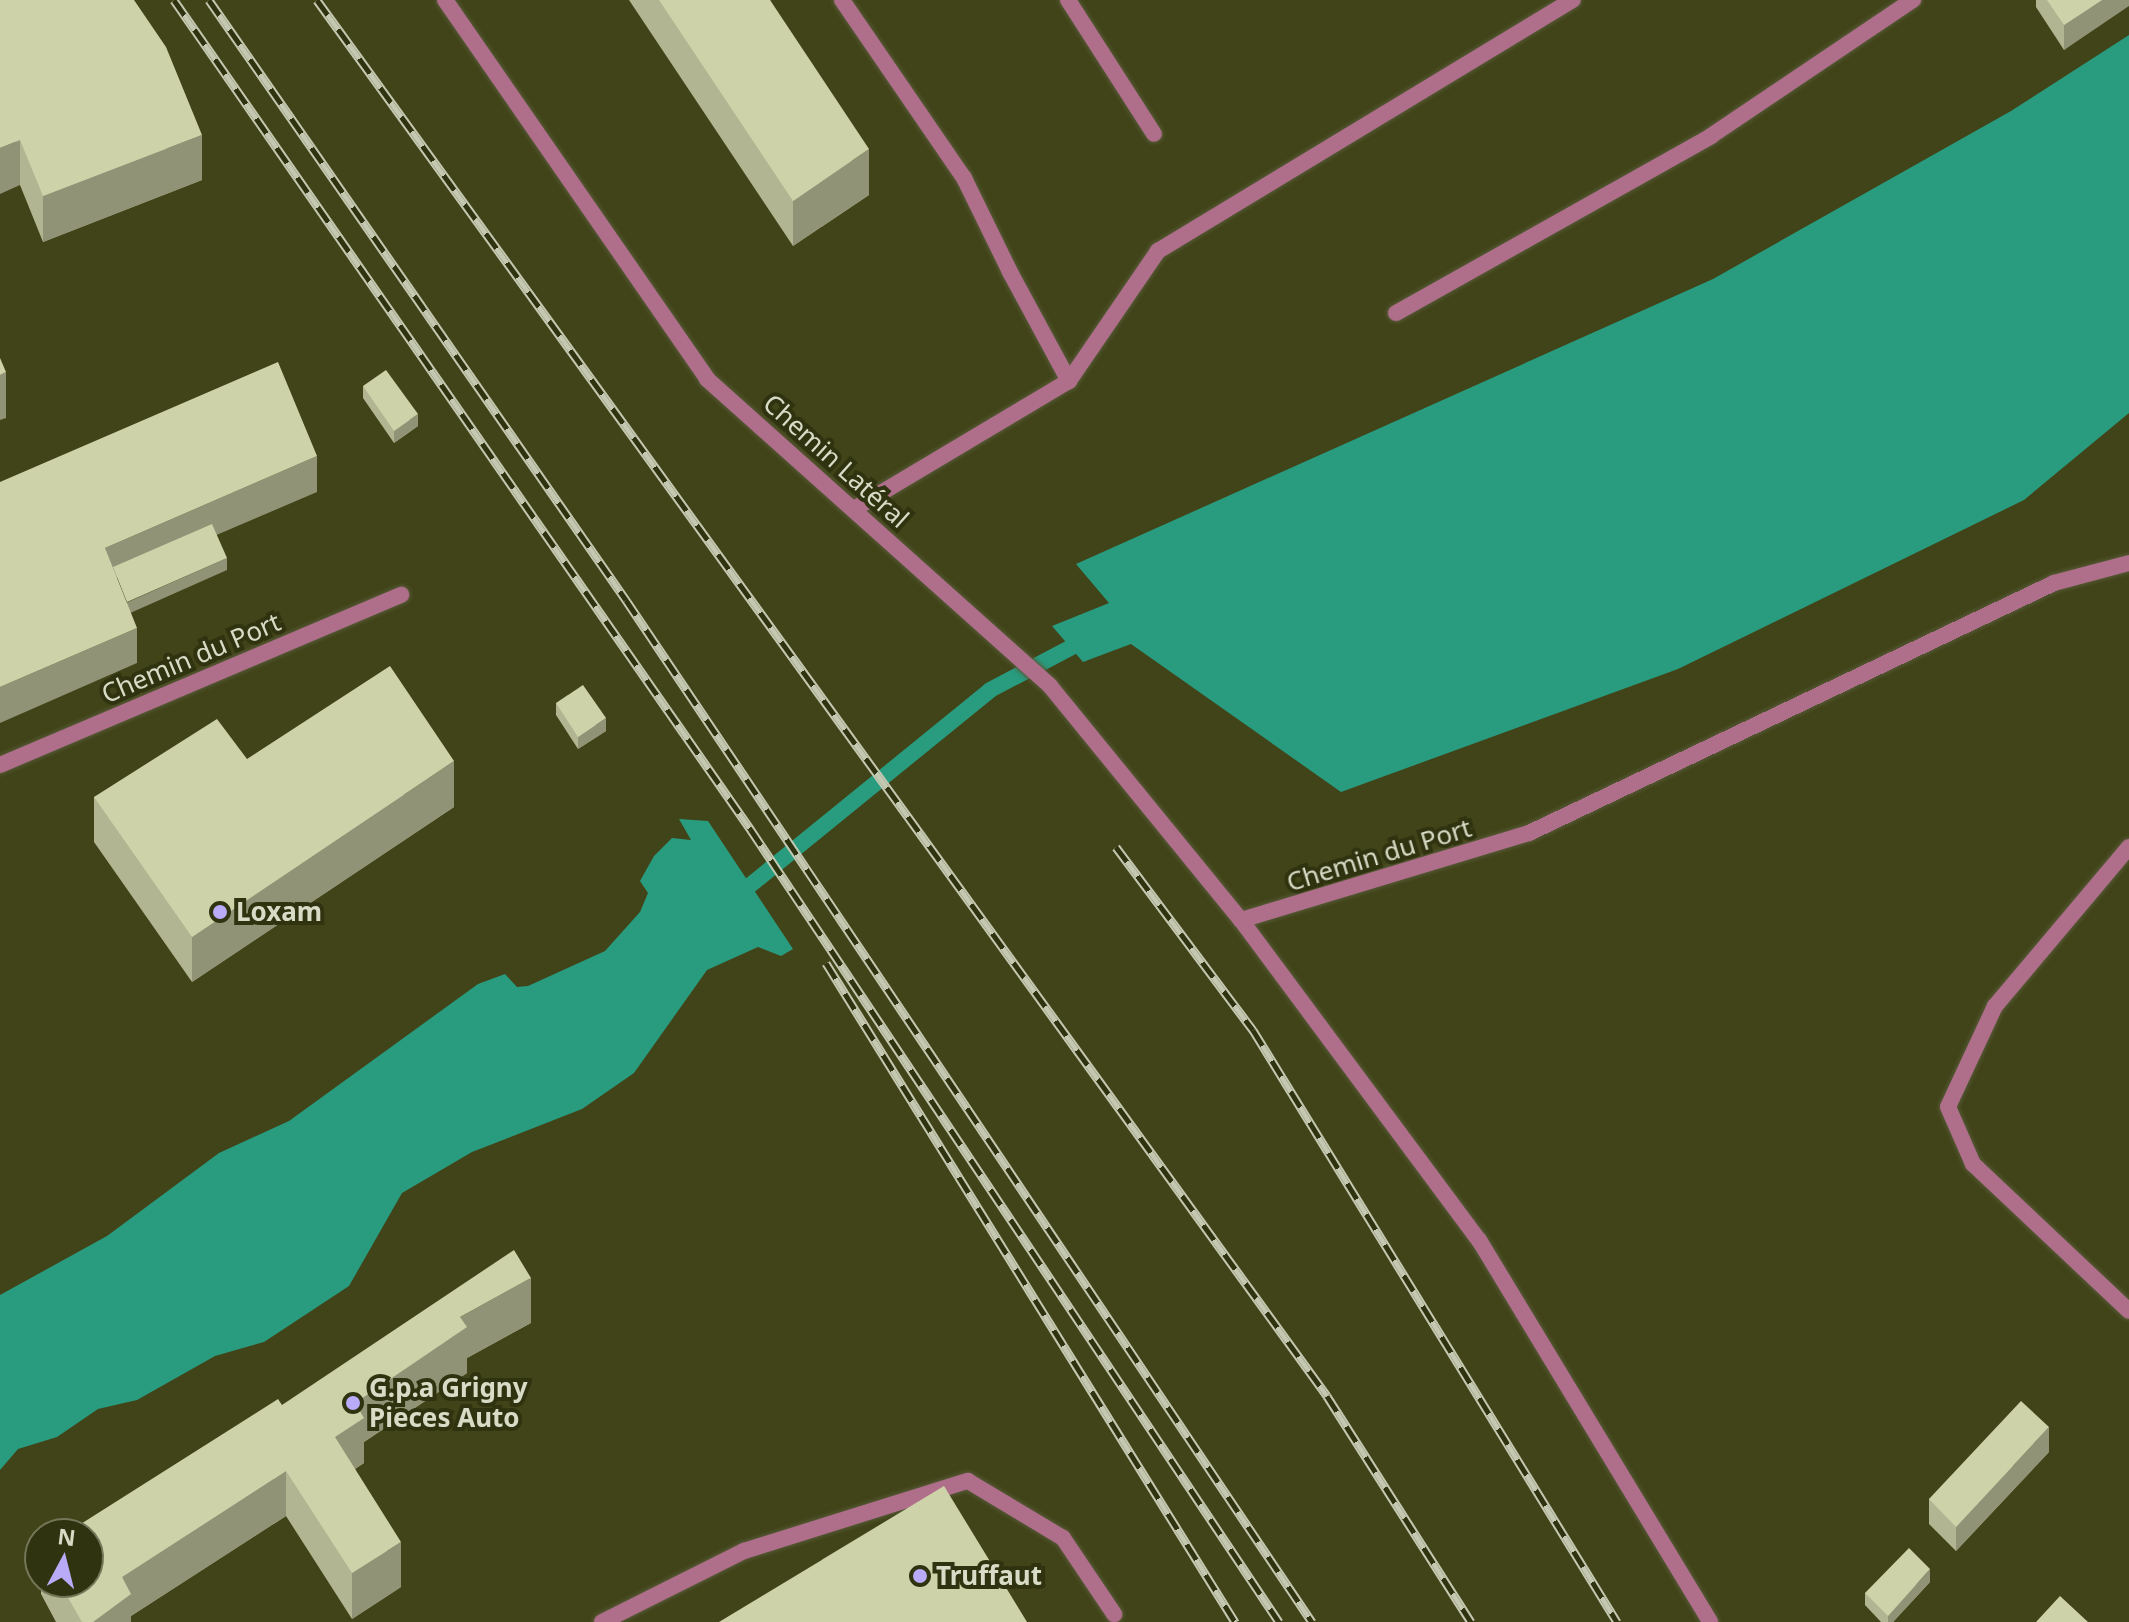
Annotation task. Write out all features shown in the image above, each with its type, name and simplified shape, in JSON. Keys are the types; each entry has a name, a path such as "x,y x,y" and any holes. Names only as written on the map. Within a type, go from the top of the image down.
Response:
{"street":[{"name":"Chemin Latéral","path":"445,0 707,379 1050,686 1241,920 1479,1240 1710,1622"},
{"path":"842,0 964,178 1069,381"},
{"path":"1068,0 1154,134"},
{"path":"854,509 1069,381 1158,251 1573,0"},
{"path":"1396,313 1711,136 1913,0"},
{"name":"Chemin du Port","path":"1241,920 1529,833 2054,583 2129,563"},
{"name":"Chemin du Port","path":"0,765 401,595"},
{"path":"2129,847 1995,1006 1948,1107 1973,1164 2129,1311"},
{"path":"602,1622 744,1551 968,1481 1063,1538 1114,1614"}],"shaded area":[{"path":"0,0 2129,0 2129,1622 0,1622"}],"water":[{"path":"2129,35 2129,413 2024,500 1678,669 1341,792 1131,644 1083,662 1052,626 1109,603 1076,564 1713,279 2011,111"},
{"path":"679,819 708,821 793,949 781,956 758,947 707,970 634,1073 582,1109 472,1152 402,1193 349,1286 264,1342 215,1356 137,1400 98,1409 57,1437 18,1449 0,1470 0,1295 107,1236 219,1153 289,1121 478,984 505,974 517,987 528,986 605,951 640,912 648,893 640,881 654,856 672,838 691,840"}],"building":[{"path":"0,0 134,0 166,47 202,135 43,196 20,140 0,148"},
{"path":"659,0 770,0 869,149 793,201"},
{"path":"2047,0 2102,0 2064,25"},
{"path":"0,358 6,372 0,375"},
{"path":"278,362 317,456 105,548 137,628 0,687 0,482"},
{"path":"386,370 418,414 394,431 363,386"},
{"path":"212,524 227,558 127,602 113,567"},
{"name":"Loxam","path":"390,666 454,761 192,937 94,797 217,719 247,759"},
{"path":"583,685 606,718 578,737 556,703"},
{"path":"514,1250 531,1278 460,1317 467,1327 355,1403 364,1418 335,1437 401,1542 352,1573 286,1471 122,1577 131,1594 93,1622 82,1622 68,1598 104,1598 104,1518 90,1518 278,1399 282,1405"},
{"path":"2021,1401 2049,1427 1956,1527 1929,1499"},
{"path":"944,1486 1027,1622 719,1622"},
{"path":"1909,1548 1930,1569 1888,1616 1865,1593"},
{"path":"2060,1596 2088,1622 2036,1622"}],"waterway":[{"path":"732,900 990,690 1089,638"}],"railway":[{"path":"174,0 751,830 1279,1622"},
{"path":"209,0 626,600 1312,1622"},
{"path":"317,0 1327,1396 1471,1622"},
{"path":"1116,847 1253,1030 1617,1622"},
{"path":"826,963 1235,1622"}],"place":[{"name":"Loxam","path":"220,912"},
{"name":"G.p.a Grigny Pieces Auto","path":"353,1403"},
{"name":"Truffaut","path":"920,1576"}]}
